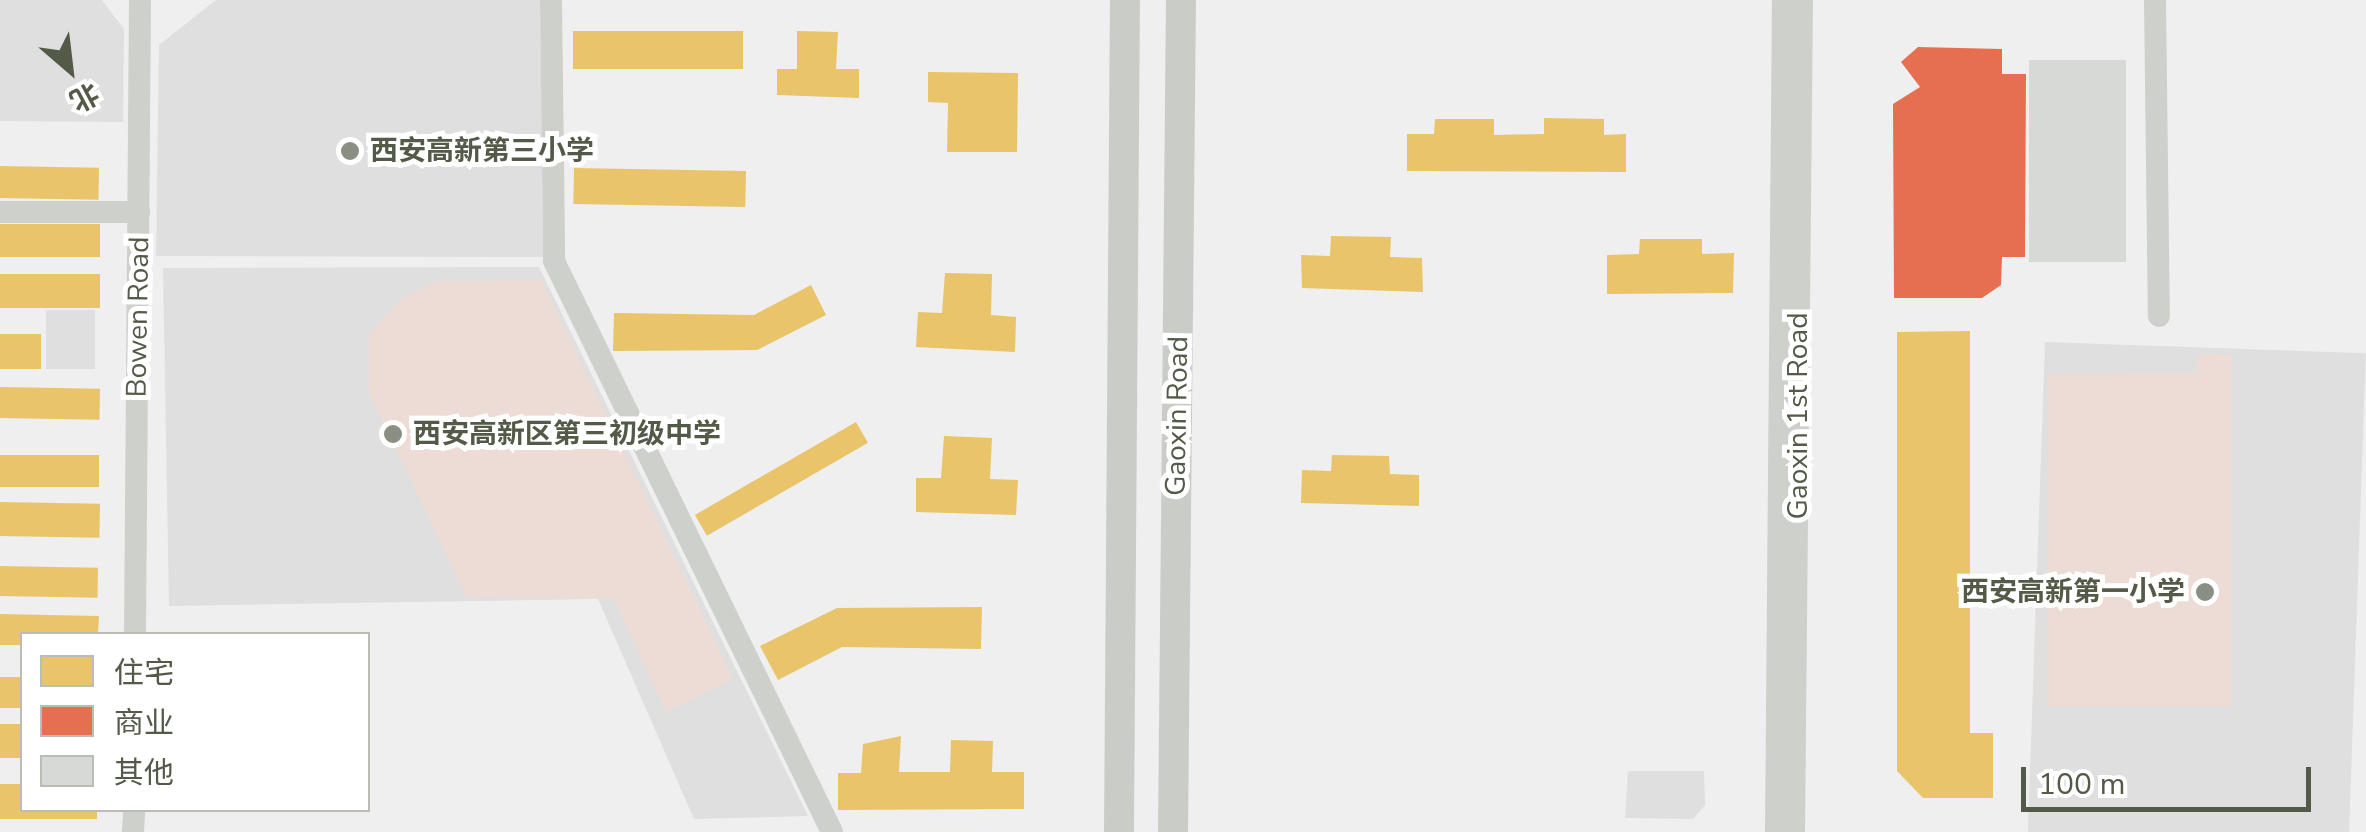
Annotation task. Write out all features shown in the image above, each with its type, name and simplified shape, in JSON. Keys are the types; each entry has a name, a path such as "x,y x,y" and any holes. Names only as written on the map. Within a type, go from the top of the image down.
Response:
{"main road":[{"name":"Gaoxin Road","path":"1119,832 1124,0"},
{"name":"Gaoxin Road","path":"1173,832 1181,0"}],"street":[{"name":"Bowen Road","path":"135,632 140,0"},
{"path":"551,0 554,261 832,832"},
{"name":"Gaoxin 1st Road","path":"1776,832 1783,0"},
{"name":"Gaoxin 1st Road","path":"1794,832 1802,0"},
{"path":"2155,0 2159,316"},
{"path":"0,212 139,212"}],"shaded area":[{"path":"0,0 102,0 124,29 123,122 0,121"},
{"name":"西安高新第三小学","path":"216,0 540,0 543,257 156,256 159,45"},
{"name":"西安高新区第三初级中学","path":"539,267 808,816 694,819 598,599 169,606 163,268"},
{"path":"541,280 733,679 666,712 614,599 467,598 369,393 369,336 401,299 437,281"},
{"path":"46,310 95,310 95,369 46,369"},
{"name":"西安高新第一小学","path":"2045,342 2366,353 2349,832 2028,832"},
{"path":"2198,354 2232,355 2232,706 2047,706 2048,374 2197,373"},
{"path":"1628,771 1704,771 1705,805 1693,819 1625,818"}],"building: 住宅":[{"path":"573,31 743,31 743,69 573,69"},
{"path":"797,31 838,32 836,69 859,69 859,98 777,95 777,69 797,69"},
{"path":"928,72 1018,73 1017,152 947,152 948,103 928,102"},
{"path":"1544,118 1604,119 1604,135 1626,134 1626,172 1407,171 1407,134 1434,134 1435,119 1494,119 1494,135 1544,134"},
{"path":"0,166 99,168 98,200 0,198"},
{"path":"574,168 746,171 745,207 573,204"},
{"path":"0,224 100,224 100,257 0,257"},
{"path":"1331,236 1391,237 1390,257 1422,258 1423,292 1302,288 1301,255 1330,256"},
{"path":"1640,239 1702,239 1702,254 1734,253 1733,293 1607,294 1607,255 1639,254"},
{"path":"945,273 992,274 991,315 1016,317 1015,352 916,347 918,312 942,313"},
{"path":"0,274 100,274 100,308 0,308"},
{"path":"811,285 826,315 757,350 613,351 614,313 754,315"},
{"path":"1970,331 1970,733 1993,733 1993,798 1923,798 1897,771 1897,332"},
{"path":"0,334 41,334 41,369 0,369"},
{"path":"0,387 100,389 99,420 0,418"},
{"path":"856,422 868,443 707,536 695,515"},
{"path":"944,436 992,438 990,479 1018,480 1016,515 916,512 916,478 941,478"},
{"path":"0,455 99,455 99,487 0,487"},
{"path":"1332,455 1389,456 1390,474 1419,475 1419,506 1301,503 1302,470 1331,471"},
{"path":"0,502 100,504 99,538 0,536"},
{"path":"0,566 98,568 97,598 0,596"},
{"path":"982,607 981,649 842,647 778,680 760,646 837,608"},
{"path":"0,614 99,616 98,632 20,632 20,645 0,645"},
{"path":"0,677 20,677 20,708 0,708"},
{"path":"0,724 20,724 20,758 0,758"},
{"path":"901,736 899,772 950,772 951,740 993,741 992,772 1024,772 1024,809 838,810 838,773 861,773 863,744"},
{"path":"0,784 20,784 20,812 97,812 97,819 0,819"}],"building: 商业":[{"path":"1918,47 2002,49 2002,74 2026,74 2025,257 2002,257 2001,285 1982,298 1894,298 1893,104 1920,87 1901,62"}],"building: 其他":[{"path":"2029,60 2126,60 2126,262 2029,262"}],"place":[{"name":"西安高新第三小学","path":"350,151"},
{"name":"西安高新区第三初级中学","path":"393,434"},
{"name":"西安高新第一小学","path":"2205,592"}]}
